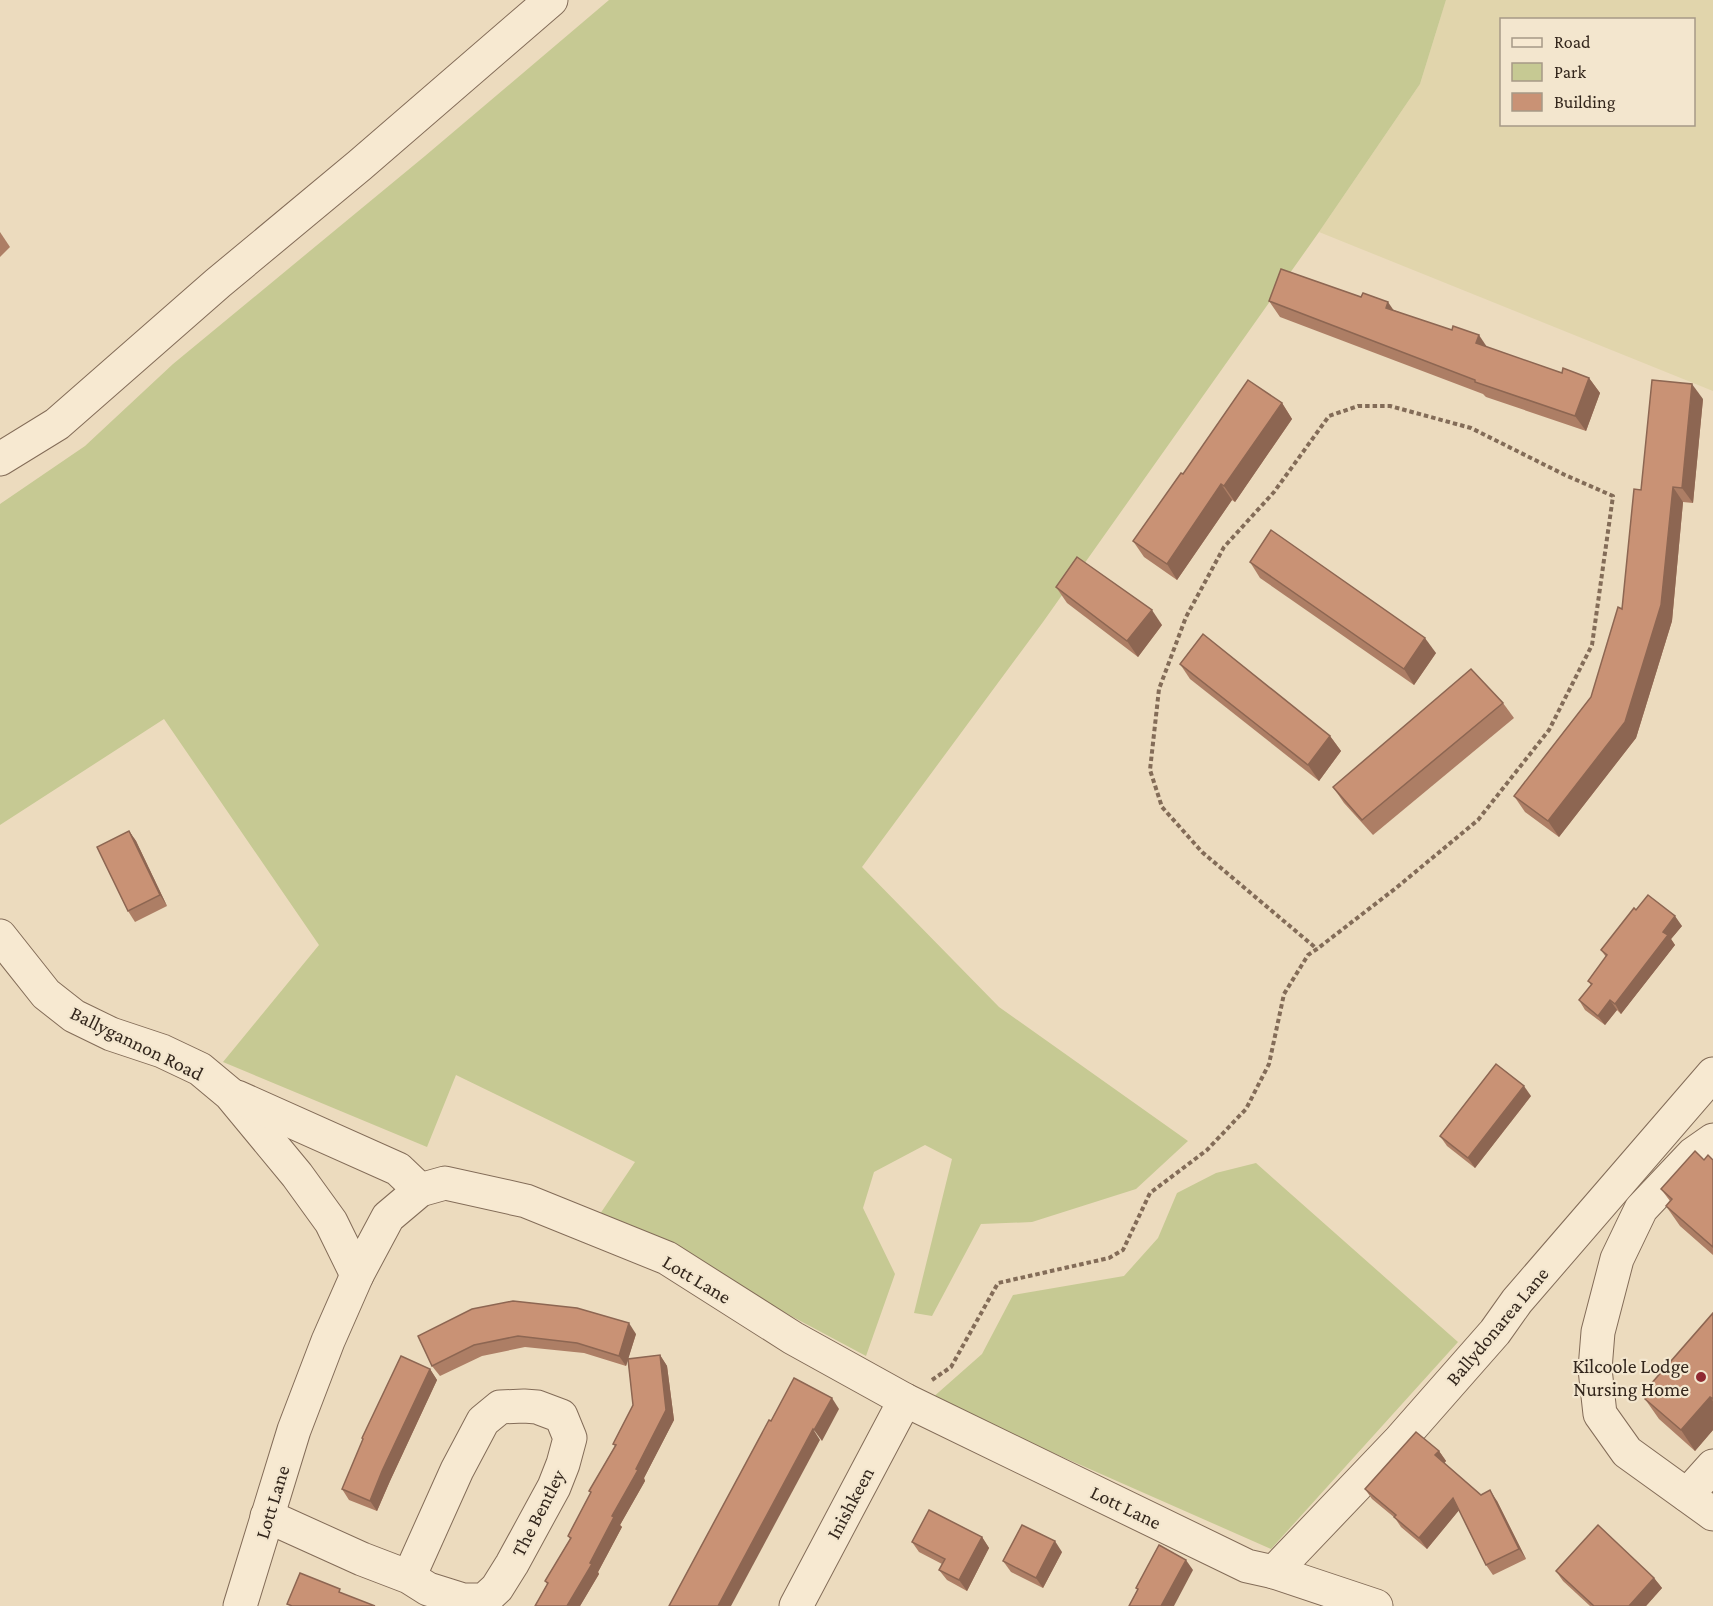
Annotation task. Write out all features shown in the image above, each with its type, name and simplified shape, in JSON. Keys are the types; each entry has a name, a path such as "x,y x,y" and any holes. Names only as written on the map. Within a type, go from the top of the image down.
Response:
{"street":[{"path":"0,459 57,424 218,283 360,165 551,0"},
{"name":"Ballygannon Road","path":"0,936 46,994 74,1016 111,1034 162,1051 200,1069 230,1094 297,1175 331,1222 357,1275"},
{"name":"Ballydonarea Lane","path":"1274,1572 1400,1440 1495,1332 1525,1292 1713,1074"},
{"name":"Ballygannon Road","path":"230,1094 398,1169 420,1190"},
{"path":"1712,1143 1693,1154 1641,1209 1617,1259 1598,1332 1595,1369 1600,1414 1627,1452 1713,1514"},
{"name":"Lott Lane","path":"240,1606 294,1430 328,1341 357,1275 388,1217 420,1190 445,1183 526,1201 667,1258 793,1338 905,1400 1247,1566 1274,1572 1376,1606"},
{"name":"Inishkeen","path":"796,1606 905,1400"},
{"name":"The Bentley","path":"267,1516 362,1559 409,1577 428,1588 463,1600 484,1600 497,1588 512,1564 554,1487 570,1438 561,1416 537,1407 500,1407 483,1421 409,1577"},
{"path":"1687,1496 1713,1466"}],"path":[{"path":"905,1400 951,1367 998,1283 1109,1258 1123,1250 1150,1193 1207,1150 1246,1109 1269,1064 1284,994 1308,955 1317,949 1396,888 1478,820 1549,730 1592,645 1612,495 1565,475 1471,428 1390,406 1358,406 1329,416 1274,492 1224,548 1186,617 1159,689 1150,770 1162,807 1202,852 1317,949"}],"shaded area":[{"path":"1446,0 1713,0 1713,391 1319,232 1420,84"}],"green space":[{"path":"609,0 1446,0 1420,84 1319,232 1043,622 862,867 999,1007 1188,1141 1136,1189 1032,1222 981,1224 932,1316 914,1313 952,1159 925,1145 874,1172 863,1208 895,1274 866,1356 600,1214 635,1162 456,1075 427,1147 223,1062 319,945 164,719 0,825 0,504 85,446 173,364 425,156"},
{"path":"1256,1163 1458,1342 1271,1549 931,1399 982,1354 1013,1295 1124,1276 1158,1238 1177,1193 1216,1173"}],"building":[{"path":"1281,269 1361,297 1363,293 1388,302 1386,308 1452,330 1453,326 1479,335 1476,343 1562,373 1563,368 1589,378 1575,416 1475,382 1475,380 1269,301"},
{"path":"1248,380 1282,403 1224,486 1221,484 1167,564 1133,541"},
{"path":"1652,380 1692,384 1682,488 1673,487 1661,605 1625,722 1548,821 1514,796 1591,697 1618,607 1622,609 1634,489 1641,490"},
{"path":"1271,530 1425,638 1404,669 1250,562"},
{"path":"1077,557 1152,610 1127,641 1056,587"},
{"path":"1203,634 1330,736 1308,765 1180,664"},
{"path":"1471,669 1503,703 1362,820 1333,787"},
{"path":"129,831 160,895 128,911 97,847"},
{"path":"1648,895 1675,916 1663,932 1668,935 1615,1004 1610,1000 1598,1016 1579,1000 1592,984 1588,981 1607,955 1601,950 1634,908 1636,910"},
{"path":"1496,1064 1524,1086 1468,1158 1440,1136"},
{"path":"1695,1151 1704,1160 1708,1155 1713,1160 1713,1247 1666,1206 1672,1199 1661,1189"},
{"path":"513,1301 577,1308 629,1323 619,1356 577,1343 518,1336 474,1345 432,1366 418,1336 472,1309"},
{"path":"1713,1313 1713,1399 1710,1397 1681,1430 1645,1399 1654,1389 1650,1385"},
{"path":"660,1355 666,1410 636,1469 638,1470 612,1516 614,1517 590,1563 592,1564 567,1606 535,1606 548,1583 545,1581 571,1538 568,1536 591,1492 589,1491 616,1445 613,1444 633,1405 628,1359"},
{"path":"401,1356 430,1369 370,1501 342,1489 362,1438"},
{"path":"794,1378 832,1398 718,1606 669,1606 769,1420 771,1421"},
{"path":"1416,1432 1439,1451 1435,1455 1481,1495 1490,1490 1519,1549 1486,1565 1453,1498 1419,1538 1365,1489"},
{"path":"929,1510 982,1537 959,1580 939,1570 945,1559 912,1542"},
{"path":"1022,1525 1055,1541 1036,1578 1003,1561"},
{"path":"1598,1525 1654,1578 1629,1606 1594,1606 1556,1571"},
{"path":"1159,1545 1186,1560 1161,1606 1129,1606 1138,1589 1136,1588"},
{"path":"300,1573 375,1606 292,1606 287,1604"}],"place":[{"name":"Kilcoole Lodge Nursing Home","path":"1701,1377"}]}
